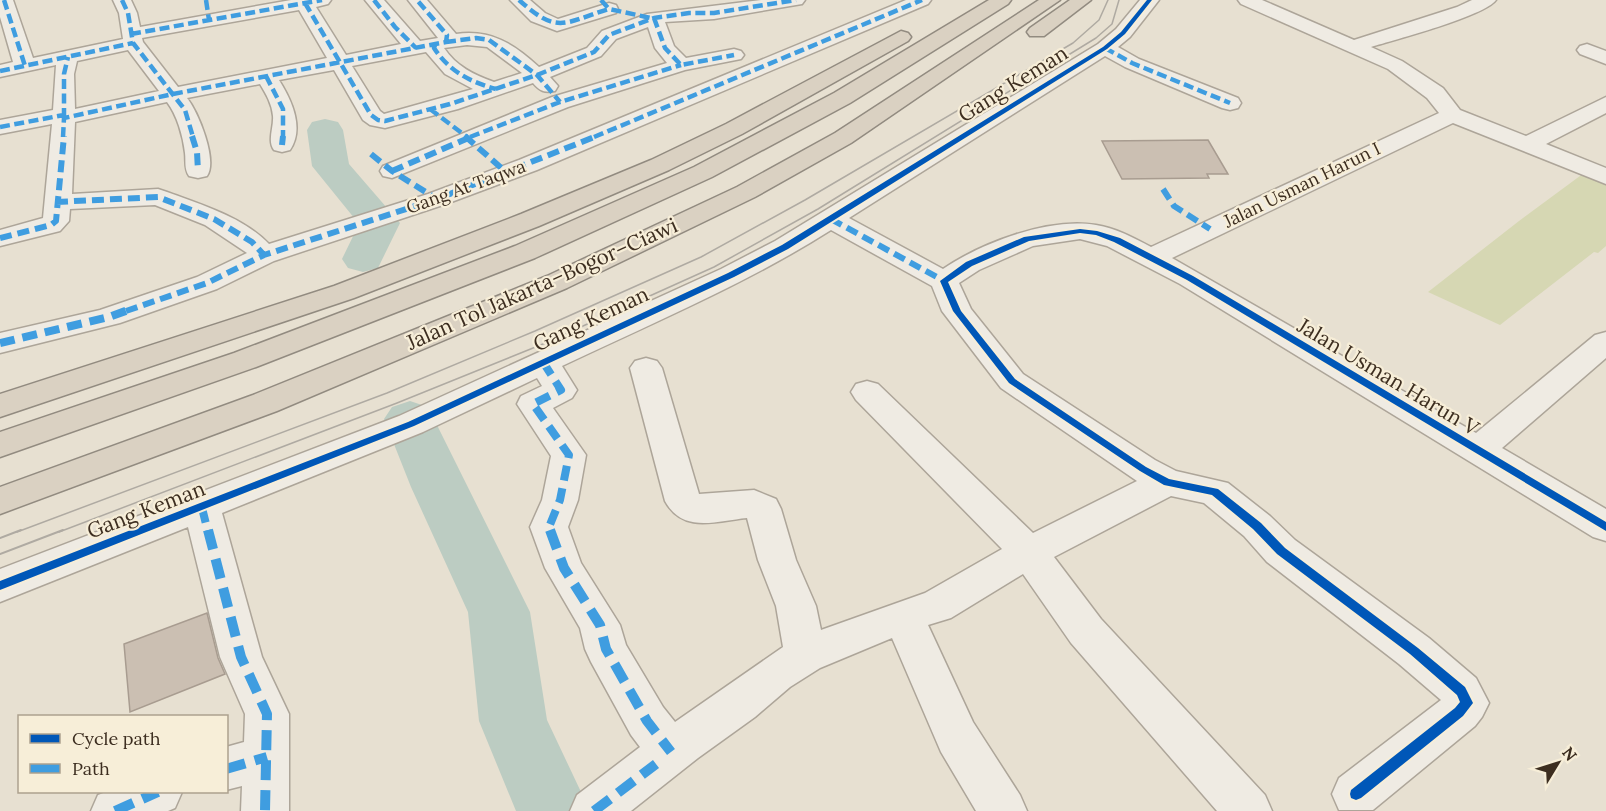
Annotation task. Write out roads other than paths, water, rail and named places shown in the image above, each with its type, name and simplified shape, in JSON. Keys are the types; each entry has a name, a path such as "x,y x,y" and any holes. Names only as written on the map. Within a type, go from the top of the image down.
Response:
{"highway":[{"path":"0,406 344,292 530,220 660,165 734,129 966,0"},
{"name":"Jalan Tol Jakarta–Bogor–Ciawi","path":"0,445 245,360 536,247 703,172 832,103 1002,0"},
{"name":"Jalan Tol Jakarta–Bogor–Ciawi","path":"0,501 265,403 557,282 746,192 843,138 1051,0"},
{"path":"843,138 945,92 1024,42 1082,0"}],"street":[{"path":"4,0 25,66"},
{"path":"122,0 128,14 132,39 185,110 192,134 198,171"},
{"path":"206,0 209,20"},
{"path":"374,0 395,27 432,45 442,60 458,74 496,89"},
{"path":"417,0 447,35 448,40 432,45"},
{"path":"519,0 538,17 557,25 605,5 654,18"},
{"path":"0,71 68,57 209,20 310,1 340,62 368,110 378,120 385,121 537,75 594,51 609,35 654,18 689,13 714,13 796,0"},
{"name":"Gang At Taqwa","path":"0,343 108,317 207,283 264,255 437,199 507,173 922,0"},
{"name":"Gang Keman","path":"0,586 411,424 731,275 785,247 1106,48 1123,33 1150,0"},
{"path":"1246,0 1354,46 1414,76 1435,93 1452,115 1529,144 1606,177"},
{"path":"1354,46 1464,11 1487,0"},
{"path":"654,18 665,48 681,65"},
{"path":"0,127 476,38 489,40 537,75 560,102"},
{"path":"1606,41 1587,50 1606,58"},
{"path":"1106,48 1132,63 1230,103"},
{"path":"392,171 560,102 681,65 734,55"},
{"path":"0,238 54,223 63,156 64,74 68,57"},
{"path":"266,76 283,103 286,124 282,145"},
{"path":"1529,144 1606,104"},
{"path":"430,109 468,138 507,173"},
{"name":"Jalan Usman Harun I","path":"1152,257 1452,115"},
{"path":"371,154 392,171 437,199"},
{"path":"56,202 158,197 214,219 252,242 264,255"},
{"path":"831,219 944,281 957,311 1012,381 1143,469 1167,482 1215,492 1257,526 1281,551 1414,651 1461,691 1467,703 1460,712 1356,794"},
{"name":"Jalan Usman Harun V","path":"944,281 969,264 1027,239 1062,233 1097,233 1152,257 1606,526"},
{"path":"1477,451 1606,342"},
{"path":"543,362 561,390 533,404 569,455 560,500 549,527 564,568 600,625 606,649 647,721 671,752"},
{"path":"646,368 683,501 694,510 754,504 763,509 777,560 796,606 805,655"},
{"path":"867,392 1029,552 1086,631 1248,811"},
{"path":"594,811 740,703 775,674 805,655 903,616 937,606 1029,552 1167,482"},
{"path":"202,508 240,657 267,714 247,763 265,811"},
{"path":"903,616 957,736 1003,811"},
{"path":"115,811 135,800 155,793"}],"waterway":[{"path":"325,130 331,166 380,223 363,259"},
{"path":"410,419 439,487 499,612 513,721 553,811"}],"tram line":[{"path":"17,532 387,393 535,331 701,257 805,200 1073,43 1099,20 1108,0"},
{"path":"59,532 397,403 543,344 714,267 818,209 1096,38 1112,24 1119,0"},
{"path":"0,538 21,530"},
{"path":"0,554 63,530"}]}
